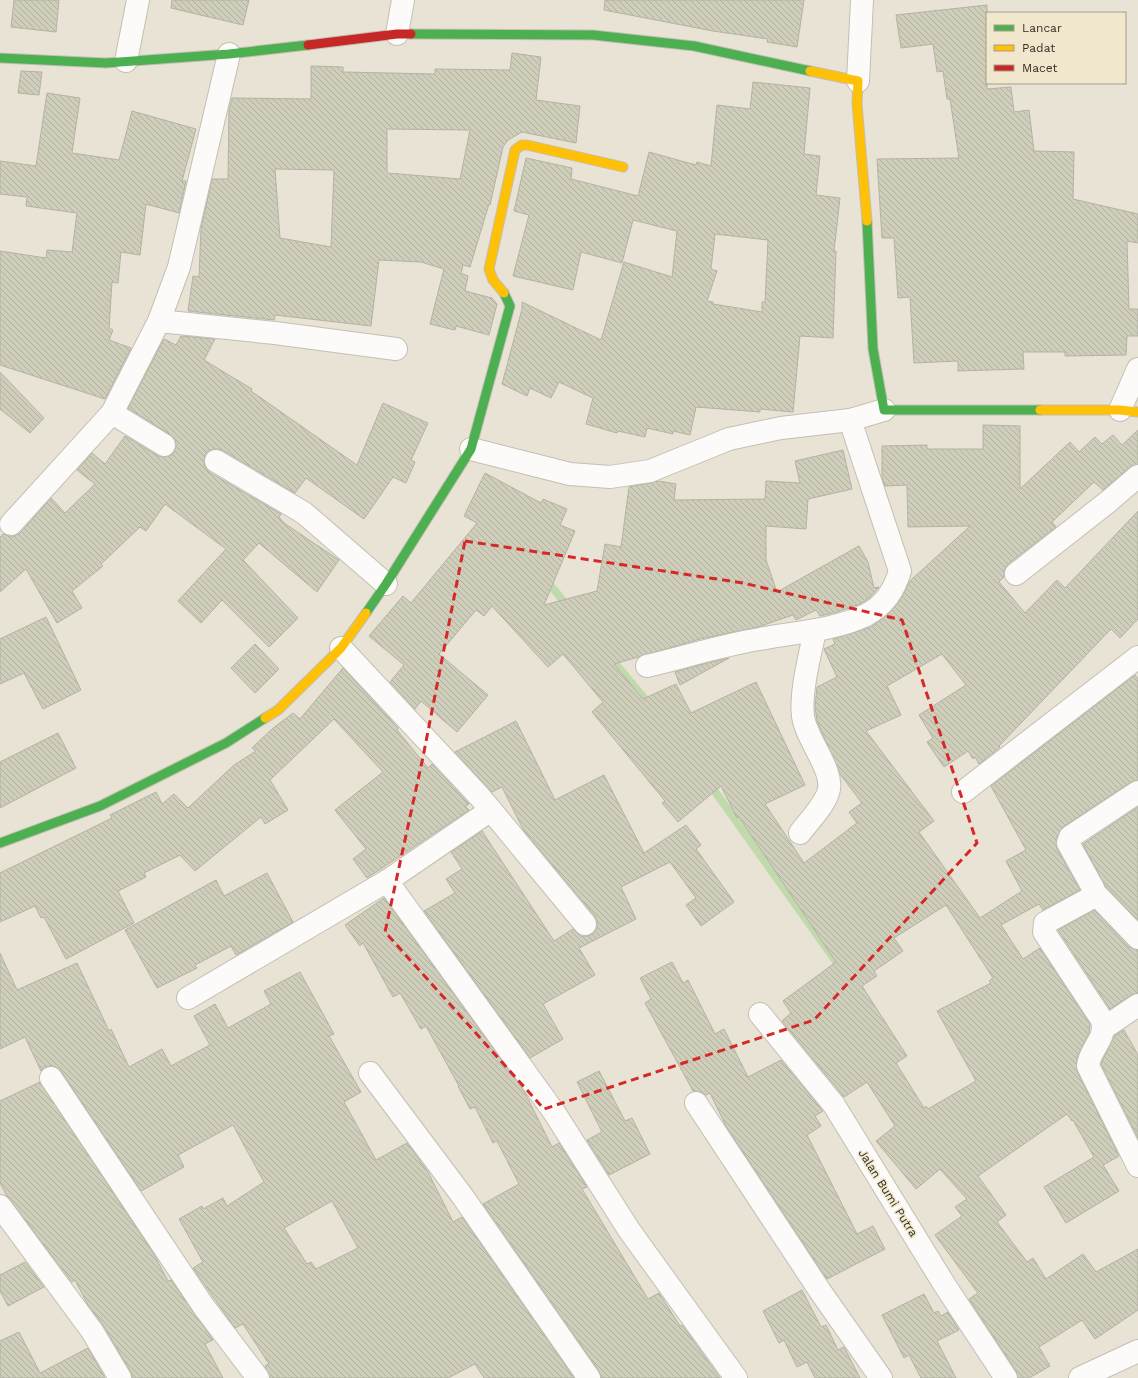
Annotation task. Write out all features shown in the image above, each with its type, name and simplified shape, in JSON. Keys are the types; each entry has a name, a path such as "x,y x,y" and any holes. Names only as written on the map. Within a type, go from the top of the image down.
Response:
{"street":[{"path":"126,61 138,0"},
{"path":"397,34 403,0"},
{"path":"862,0 857,104 869,248 873,349 884,410"},
{"path":"0,58 106,63 230,54 397,34 593,35 694,46 858,81"},
{"path":"12,524 112,413 159,321 179,267 230,54"},
{"path":"0,843 100,806 226,743 278,710 341,648 386,584 412,540 471,449 510,306 508,296 493,281 489,275 489,269 514,150 522,145 527,145 623,167"},
{"path":"159,321 275,333 396,349"},
{"path":"471,449 570,474 610,477 650,472 729,439 781,428 850,420 884,410 1129,411 1138,369"},
{"path":"112,413 164,445"},
{"path":"648,666 759,639 815,631 866,614 885,601 895,587 900,571 850,420"},
{"path":"216,461 304,513 386,584"},
{"path":"1016,574 1109,501 1138,476"},
{"path":"800,833 825,798 829,786 829,777 812,744 803,715 806,676 815,631"},
{"path":"341,648 491,810 585,924"},
{"path":"963,792 1135,665"},
{"path":"1138,792 1070,837 1068,843 1094,892 1138,938"},
{"path":"188,998 387,881 491,810"},
{"path":"387,881 554,1112 629,1230 736,1378"},
{"path":"1094,892 1091,898 1045,923 1043,927 1044,932 1102,1020 1104,1028 1103,1034 1089,1058 1088,1066 1138,1166"},
{"path":"1104,1028 1138,1005"},
{"name":"Jalan Bumi Putra","path":"760,1014 834,1105 944,1284 1006,1378"},
{"path":"370,1073 463,1197 589,1378"},
{"path":"51,1078 204,1307 258,1378"},
{"path":"696,1103 820,1292 882,1378"},
{"path":"0,1206 92,1331 120,1378"},
{"path":"1080,1378 1138,1351"}],"highlighted area":[{"path":"465,541 743,583 902,620 977,843 814,1020 544,1109 385,932 423,757"}],"building":[{"path":"14,0 59,0 56,32 11,27"},
{"path":"172,0 249,0 243,25 171,8"},
{"path":"605,0 804,0 797,47 767,42 768,39 713,31 604,10"},
{"path":"987,5 987,89 1011,87 1014,112 1029,110 1034,151 1074,152 1073,199 1138,214 1138,243 1127,241 1129,309 1138,309 1138,336 1127,336 1126,355 1065,356 1065,352 1023,352 1024,369 958,371 958,361 914,363 910,297 898,298 894,238 882,238 877,159 959,158 950,99 947,99 943,71 937,72 933,44 901,48 896,15"},
{"path":"512,53 541,57 536,100 580,106 576,143 522,132 508,140 503,147 490,205 489,204 470,267 463,265 461,273 468,276 465,291 492,298 497,304 489,335 456,326 455,330 430,324 444,269 421,262 379,260 371,326 275,315 274,320 188,311 193,276 199,277 201,229 212,179 228,179 229,110 232,98 311,99 311,66 343,67 343,72 435,74 435,69 510,70","holes":["387,129 470,130 460,179 387,173","275,169 334,170 331,247 280,238"]},
{"path":"21,71 42,72 39,95 18,93"},
{"path":"753,82 810,88 804,154 820,156 816,195 840,198 834,251 836,251 833,338 800,336 793,412 760,409 760,412 696,407 690,435 673,431 673,434 647,428 645,437 618,431 617,433 586,424 593,398 559,382 551,398 530,388 527,396 502,384 522,309 522,302 601,340 624,262 672,277 677,231 633,220 622,263 581,252 573,290 513,276 529,215 514,211 526,158 572,168 571,179 638,196 649,152 696,165 697,162 711,166 717,105 750,109","holes":["715,234 768,240 765,302 762,302 762,312 713,304 713,302 707,301 717,271 711,269"]},
{"path":"47,93 80,98 72,153 119,160 132,111 196,129 182,181 186,181 179,213 146,204 140,255 121,252 118,283 112,282 109,328 113,330 109,340 131,348 105,399 0,365 0,251 46,258 47,250 72,252 77,213 26,206 27,197 0,194 0,161 36,166"},
{"path":"181,336 215,339 204,360 252,389 251,391 357,465 383,403 428,423 411,460 415,462 406,483 393,477 364,519 306,478 295,493 222,450 210,450 205,454 205,467 209,472 281,514 279,517 284,523 339,560 317,592 259,543 243,560 298,618 269,647 222,600 201,623 178,601 226,549 165,504 146,531 140,527 101,564 103,566 72,591 82,608 57,623 26,569 0,592 0,537 3,534 14,536 20,533 51,498 65,513 95,484 77,470 92,453 105,464 125,436 158,456 170,456 174,452 176,445 175,439 171,435 128,408 164,339 176,345"},
{"path":"0,372 44,418 30,433 0,409"},
{"path":"983,425 1020,426 1020,489 1070,442 1079,452 1095,437 1102,444 1113,435 1122,445 1138,430 1138,464 1130,467 1103,490 1094,482 1052,522 1056,527 1008,564 1004,570 1004,577 999,582 1025,613 1057,580 1065,588 1138,511 1138,619 1120,638 1111,629 999,746 1000,747 979,764 975,757 973,759 968,751 944,767 927,742 933,738 919,715 966,685 942,654 887,686 901,715 866,731 934,821 919,832 980,918 1022,891 1006,861 1026,850 991,786 1135,675 1138,679 1138,780 1131,782 1063,827 1056,839 1057,849 1080,890 1043,910 1039,904 1001,925 1023,959 1040,948 1090,1024 1089,1033 1077,1057 1077,1071 1119,1156 1103,1165 1119,1191 1066,1223 1044,1187 1094,1157 1073,1120 1072,1121 1067,1114 978,1176 1006,1215 997,1222 1027,1262 1033,1258 1046,1279 1083,1254 1096,1272 1138,1249 1138,1310 1095,1339 1082,1320 1039,1347 1050,1366 1029,1378 1018,1378 1016,1371 969,1299 978,1293 935,1235 962,1216 955,1207 967,1199 940,1169 916,1189 876,1141 895,1126 867,1082 844,1097 782,1021 791,1013 783,1001 836,962 739,817 737,818 721,786 678,822 662,803 665,801 592,712 603,702 563,654 548,667 492,606 484,616 476,610 439,654 488,695 457,732 421,701 415,709 390,682 404,665 369,636 403,596 411,603 477,523 464,516 485,473 541,503 543,499 567,509 560,525 575,531 544,605 597,591 605,544 621,547 629,487 658,481 676,484 674,500 765,499 766,481 800,483 795,461 843,450 852,489 808,499 806,529 766,526 766,560 777,592 859,546 868,562 874,588 879,587 870,597 860,604 837,612 820,616 816,610 796,620 793,615 758,627 700,639 614,664 643,699 676,684 691,713 756,682 805,785 765,804 804,863 857,823 849,812 862,803 840,774 817,721 815,707 817,687 837,677 824,649 835,644 833,639 871,627 886,616 898,603 910,581 970,526 908,527 907,485 885,486 882,478 882,446 927,445 927,449 983,449","holes":["946,905 993,978 989,981 991,983 937,1011 976,1081 928,1109 926,1106 924,1108 896,1063 907,1056 862,986 877,976 874,971 903,951 894,938"]},
{"path":"46,617 81,690 43,709 24,673 0,684 0,639"},
{"path":"255,644 279,669 255,693 231,668"},
{"path":"729,658 680,685 675,672"},
{"path":"343,668 398,728 397,730 428,768 432,764 469,804 465,806 469,810 367,878 353,859 366,849 335,810 383,772 334,719 270,780 288,810 265,824 261,817 195,871 180,855 144,873 146,877 118,891 134,923 66,959 44,917 41,918 35,906 0,922 0,873 112,818 110,815 156,792 162,804 174,794 188,808 234,765 256,751 252,748 272,729 293,713 300,719"},
{"path":"516,721 555,800 604,775 644,853 686,825 701,845 696,849 734,902 701,926 686,905 696,898 670,862 621,887 636,919 579,948 595,975 543,1004 563,1039 530,1058 424,911 455,893 446,879 462,869 451,852 482,831 554,941 573,929 580,936 587,936 593,934 597,929 595,916 524,831 502,787 492,792 455,752"},
{"path":"58,733 76,768 0,808 0,762"},
{"path":"1138,807 1138,920 1105,886 1083,844"},
{"path":"267,873 293,922 236,955 231,946 195,965 197,968 157,988 125,930 216,880 224,896"},
{"path":"384,898 524,1091 552,1147 559,1143 587,1187 582,1189 648,1299 659,1293 680,1326 682,1325 720,1378 601,1378 599,1371 483,1204 519,1184 497,1141 493,1143 475,1107 470,1109 426,1026 421,1029 400,993 393,997 363,943 360,946 345,925"},
{"path":"1094,910 1129,947 1138,950 1138,993 1131,995 1110,1009 1058,930"},
{"path":"0,953 17,990 77,963 109,1031 111,1029 129,1067 162,1049 171,1066 210,1045 194,1016 215,1004 228,1028 271,1004 264,991 300,972 334,1034 329,1036 361,1092 344,1102 376,1160 407,1143 428,1172 453,1222 462,1217 574,1378 484,1378 475,1364 448,1378 270,1378 265,1366 269,1364 243,1324 235,1328 193,1268 203,1262 179,1219 202,1206 203,1209 223,1198 227,1206 264,1182 233,1125 178,1155 184,1167 141,1191 61,1071 56,1067 51,1066 44,1067 41,1071 25,1037 0,1049","holes":["332,1201 358,1248 316,1269 311,1262 307,1264 284,1228"]},
{"path":"672,962 683,983 688,980 715,1034 724,1029 748,1077 781,1060 823,1111 815,1116 821,1126 807,1135 857,1234 873,1226 885,1249 827,1279 726,1126 710,1093 706,1095 701,1092 693,1091 645,1003 651,999 640,978"},
{"path":"1124,1030 1138,1055 1138,1138 1101,1064 1114,1036"},
{"path":"599,1071 625,1121 632,1118 650,1154 609,1175 587,1140 602,1132 577,1082"},
{"path":"40,1082 155,1256 168,1281 171,1280 213,1340 205,1344 223,1378 132,1378 131,1372 103,1325 88,1305 75,1280 72,1282 7,1196 0,1183 0,1101"},
{"path":"25,1262 44,1287 8,1306 0,1291 0,1275"},
{"path":"802,1290 821,1327 826,1325 838,1350 844,1347 860,1378 815,1378 807,1362 797,1367 784,1340 779,1343 763,1311"},
{"path":"924,1294 934,1313 938,1311 941,1316 948,1312 959,1330 937,1341 956,1378 921,1378 909,1355 904,1358 882,1315"},
{"path":"19,1332 40,1373 88,1348 105,1378 0,1378 0,1341"}],"waterway":[{"path":"546,580 570,609"},
{"path":"609,656 650,705"},
{"path":"709,783 837,963"}],"traffic: fast":[{"path":"411,34 593,35 694,46 810,71"},
{"path":"0,58 106,63 229,54 308,45"},
{"path":"867,221 873,349 884,410 1040,410"},
{"path":"366,613 386,584 471,449 510,306 504,293"},
{"path":"0,843 100,806 226,743 265,718"}],"traffic: slow":[{"path":"810,71 858,81 857,104 867,221"},
{"path":"504,293 493,280 489,269 515,150 522,145 527,145 623,167"},
{"path":"1040,410 1120,410 1138,412"},
{"path":"265,718 278,710 341,648 366,613"}],"traffic: jam":[{"path":"308,45 397,34 411,34"}]}
